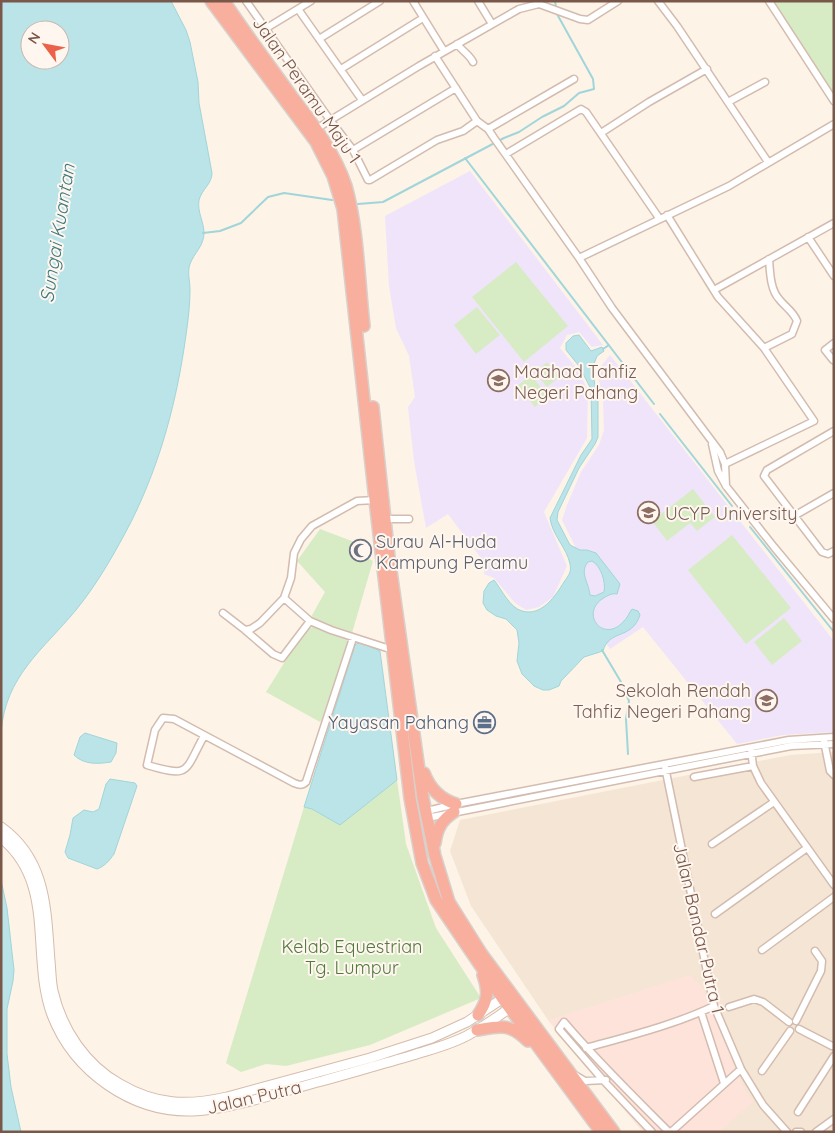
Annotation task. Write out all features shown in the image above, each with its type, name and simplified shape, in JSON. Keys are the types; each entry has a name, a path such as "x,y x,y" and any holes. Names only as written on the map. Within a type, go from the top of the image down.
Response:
{"highway":[{"path":"211,1 310,134 341,187"},
{"path":"224,1 316,129 336,161 347,208 385,519 417,755 435,856 449,902 549,1061 601,1132"},
{"path":"347,208 375,500 410,798 422,863 436,900 477,960 567,1069 614,1132"},
{"path":"402,733 408,741 418,807 426,814"},
{"path":"417,755 427,782 433,791 455,808 444,819 437,830 435,856"},
{"path":"426,814 420,827 428,861 442,898 442,908"},
{"path":"477,960 486,985 487,995 485,1004 478,1015"},
{"path":"477,1030 500,1027 516,1030 549,1061"}],"main road":[{"name":"Jalan Putra","path":"1,827 18,842 25,858 37,899 46,993 52,1015 66,1042 83,1065 107,1086 135,1100 163,1108 193,1111 228,1106 439,1047 477,1030 511,1001"},
{"name":"Jalan Putra","path":"1,838 25,858 39,876 45,898 53,990 60,1014 71,1036 87,1059 111,1079 136,1093 163,1101 187,1103 217,1099 370,1058 432,1038 451,1031 478,1015 511,1001"}],"street":[{"name":"Jalan Peramu Maju 1","path":"246,1 353,150 368,180 437,140 456,135 477,121"},
{"path":"265,29 311,1"},
{"path":"319,39 380,1"},
{"path":"413,1 444,52"},
{"path":"478,1 492,24"},
{"path":"316,129 435,56 519,9 535,4 543,4 580,19 588,20 618,1"},
{"path":"658,1 768,162"},
{"path":"769,1 834,101"},
{"path":"298,9 362,100"},
{"path":"341,69 423,18"},
{"path":"458,44 473,62"},
{"path":"435,56 477,121 488,129 612,308 720,452 725,464 726,486"},
{"path":"601,133 706,69"},
{"path":"488,129 574,79"},
{"path":"728,102 765,82"},
{"path":"353,150 456,88"},
{"path":"506,154 581,109 586,112 659,218"},
{"path":"579,258 729,186 834,124"},
{"path":"667,215 723,303 764,348 814,421 725,464"},
{"path":"714,290 834,223"},
{"path":"808,237 834,276"},
{"path":"764,348 792,334 797,321 788,306 777,296 772,283 769,259"},
{"path":"833,360 825,350 834,343"},
{"path":"834,431 765,473 764,476 822,552 828,554 834,551"},
{"path":"712,442 718,471 726,486 774,548 834,619"},
{"path":"794,516 834,493"},
{"path":"245,630 251,629 260,623 284,598 292,578 294,553 308,530 318,522 351,504 361,500 375,500"},
{"path":"385,519 409,519"},
{"path":"284,598 310,621 353,638 393,650"},
{"path":"222,613 273,654 282,658 310,621"},
{"path":"204,736 183,771 168,771 147,765 155,730 159,722 163,718 174,719 294,783 304,784 353,638"},
{"path":"824,741 834,737"},
{"path":"426,814 431,810 455,808 665,768 790,740 824,741 834,744"},
{"path":"824,741 830,771 834,775"},
{"path":"751,750 753,766 760,783 834,885"},
{"path":"694,777 753,766"},
{"name":"Jalan Bandar Putra 1","path":"665,768 714,1006 740,1070 763,1105 787,1132"},
{"path":"712,844 774,802"},
{"path":"715,914 807,848"},
{"path":"762,950 834,898"},
{"path":"790,1031 788,1026 793,1022 821,971 822,961 815,950"},
{"path":"729,1007 754,999 763,1002 799,1025 799,1029 833,1045 831,1051 834,1055 798,1112"},
{"path":"586,1048 701,1012 714,1006"},
{"path":"701,1012 724,1083"},
{"path":"652,1132 603,1080 559,1029 564,1022 619,1083 670,1132 740,1070"},
{"path":"790,1031 799,1029"},
{"path":"762,1071 790,1031"},
{"path":"567,1069 584,1081 603,1080 619,1083"},
{"path":"816,1132 834,1119"},
{"path":"796,1132 801,1132"}],"shaded area":[{"name":"Maahad Tahfiz Negeri Pahang","path":"470,171 603,345 592,347 579,332 567,335 560,348 579,371 588,391 587,438 544,512 567,566 553,597 539,607 526,610 515,603 494,578 484,574 484,562 448,514 426,528 414,461 408,407 415,397 409,356 396,328 389,286 385,216"},
{"name":"UCYP University","path":"610,355 834,641 834,732 783,735 737,744 643,627 610,649 586,615 581,558 562,520 581,472 599,445 604,430 603,400 597,371"},
{"path":"834,752 834,1132 646,1132 548,1020 471,906 450,851 460,820 790,755"},
{"path":"690,975 702,986 742,1085 753,1102 719,1132 643,1132 548,1020"}],"green space":[{"path":"770,1 834,1 834,106"},
{"path":"516,262 568,326 524,362 472,297"},
{"path":"477,307 500,335 476,354 454,325"},
{"path":"547,362 559,377 547,387 535,372"},
{"path":"531,375 548,396 535,407 517,386"},
{"path":"693,489 715,517 697,531 690,523 667,541 652,521"},
{"path":"320,529 357,543 350,548 359,561 365,557 373,561 352,633 320,623 311,617 325,592 297,561"},
{"path":"732,535 791,608 746,644 688,570"},
{"path":"784,618 802,641 772,665 754,642"},
{"path":"313,627 349,640 324,718 320,722 266,692 294,647"},
{"name":"Kelab Equestrian Tg. Lumpur","path":"397,780 406,844 436,928 481,998 370,1045 286,1066 266,1064 241,1072 226,1063 304,807 312,809 340,825"}],"water":[{"name":"Sungai Kuantan","path":"1,1 171,1 190,42 212,173 212,177 199,200 204,238 189,267 190,296 188,319 173,407 151,475 126,532 84,600 28,665 10,695 4,713 1,733"},
{"path":"579,335 591,351 602,347 604,351 597,356 592,369 598,401 598,437 579,468 558,512 557,520 570,545 580,550 596,553 620,584 617,594 607,596 596,605 593,612 597,624 609,630 616,628 624,621 632,609 638,611 640,615 632,628 610,640 603,651 584,657 561,681 559,686 543,690 534,686 522,674 517,661 519,643 517,630 506,619 496,616 487,610 483,603 484,591 489,583 494,580 506,598 518,609 529,612 536,611 548,604 570,572 566,552 551,524 550,518 581,455 592,439 591,389 579,366 566,350 566,343 573,336","holes":["592,561 602,575 604,584 604,592 595,596 590,595 584,574 585,566 588,562"]},
{"path":"360,642 380,651 397,780 340,825 312,809 304,807 355,645"},
{"path":"85,733 117,743 116,753 111,762 87,762 74,755 80,737"},
{"path":"110,779 135,783 137,786 114,854 107,863 97,869 68,858 65,852 73,818 84,810 93,812 99,809 106,784"},
{"path":"1,880 7,908 14,970 7,1009 7,1054 11,1087 21,1132 1,1132"}],"waterway":[{"path":"555,1 556,7"},
{"path":"358,204 383,202 504,138 519,132 564,106 579,93 594,89 593,79 557,14"},
{"path":"465,158 654,404"},
{"path":"203,233 220,231 241,223 268,197 284,193 332,200"},
{"path":"603,349 609,345"},
{"path":"660,414 732,506"},
{"path":"750,527 834,632"},
{"path":"602,650 621,682 629,701 626,719 628,754"}],"place":[{"name":"Maahad Tahfiz Negeri Pahang","path":"498,381"},
{"name":"UCYP University","path":"649,513"},
{"name":"Surau Al-Huda Kampung Peramu","path":"360,551"},
{"name":"Sekolah Rendah Tahfiz Negeri Pahang","path":"767,700"},
{"name":"Yayasan Pahang","path":"485,722"}]}
